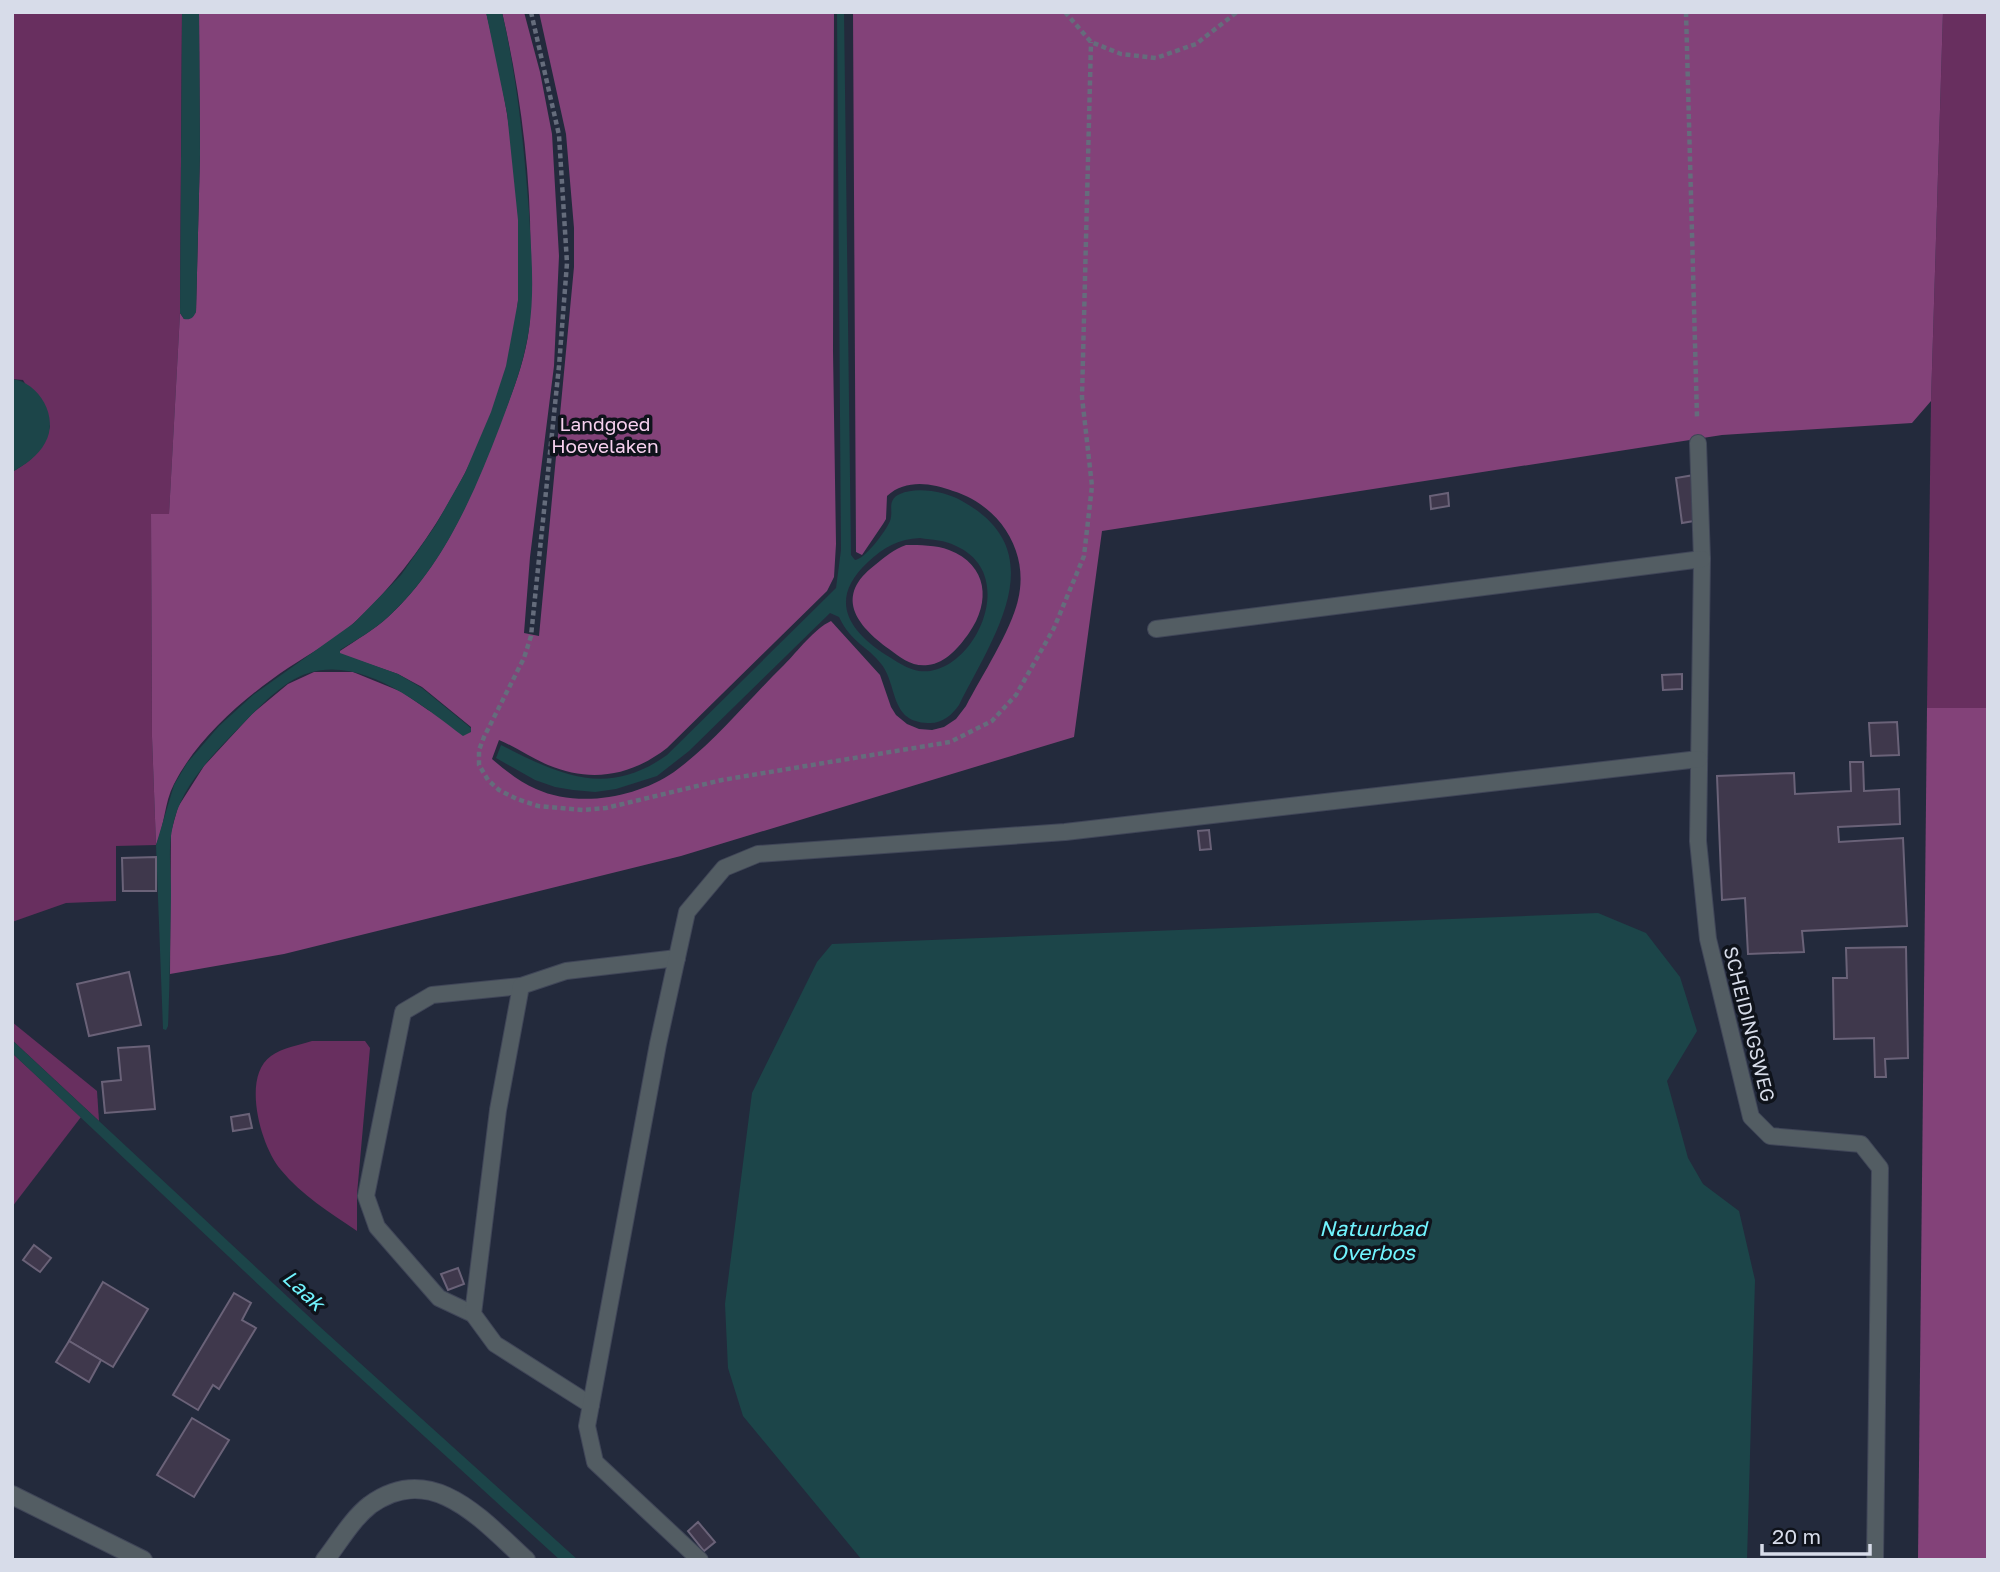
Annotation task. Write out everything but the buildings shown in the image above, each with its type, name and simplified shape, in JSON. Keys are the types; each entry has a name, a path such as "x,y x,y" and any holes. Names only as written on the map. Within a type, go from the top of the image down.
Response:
{"street":[{"path":"326,1560 369,1506 400,1490 413,1488 450,1497 469,1507 526,1560"},
{"path":"12,1495 144,1560"}],"lane":[{"name":"SCHEIDINGSWEG","path":"1698,443 1702,559 1698,841 1708,939 1751,1117 1770,1136 1861,1144 1880,1168 1875,1560"},
{"path":"1156,629 1702,559"},
{"path":"700,1560 595,1462 587,1426 658,1044 687,912 724,868 758,855 1065,832 1699,759"},
{"path":"591,1405 495,1344 473,1314 439,1298 377,1227 366,1196 403,1012 432,995 521,986 566,971 677,958"},
{"path":"473,1314 498,1110 521,986"}],"path":[{"path":"531,12 559,135 567,263 531,636 524,658 484,737 479,750 479,765 488,780 517,800 538,806 583,810 606,808 722,780 950,742 992,721 1016,695 1054,628 1084,556 1092,486 1082,397 1091,43"},
{"path":"1065,12 1091,43 1121,54 1156,58 1196,44 1237,12"},
{"path":"1686,12 1698,443"}],"shaded area":[{"path":"12,12 182,12 180,313 169,515 151,514 152,737 156,845 116,846 116,901 66,903 12,922 12,472 37,453 50,426 23,380 12,379"},
{"path":"1943,12 1988,12 1988,708 1927,708 1931,401"},
{"path":"12,1022 97,1091 99,1121 12,1040"},
{"path":"312,1041 365,1041 370,1048 357,1194 357,1231 289,1179 274,1159 261,1129 256,1095 257,1079 262,1066 275,1053"},
{"path":"12,1053 81,1117 12,1207"}],"green space":[{"path":"199,12 486,12 502,83 513,155 519,228 518,300 512,342 501,386 465,474 441,515 387,590 357,620 255,692 209,734 174,784 156,845 152,737 151,514 169,514 180,313 184,319 196,312 200,154"},
{"name":"Landgoed Hoevelaken","path":"502,12 524,12 540,72 552,134 559,256 554,366 530,557 524,633 539,636 574,267 574,228 566,134 539,12 834,12 834,577 827,591 667,748 639,765 610,774 580,774 548,765 499,740 492,759 524,783 552,795 588,799 625,794 674,772 717,734 812,635 831,621 880,675 896,715 919,729 944,727 956,719 966,706 1014,612 1021,582 1015,548 1007,532 984,507 953,491 919,484 894,491 887,496 886,519 883,524 862,555 856,552 853,12 1943,12 1931,401 1912,423 1722,435 1102,531 1074,737 681,856 284,954 170,974 171,832 178,807 204,766 252,714 288,684 314,672 353,672 402,692 428,710 471,732 471,727 422,687 398,674 340,654 340,651 388,617 426,575 442,551 480,474 525,353 530,310 528,177 515,77"},
{"path":"906,545 939,547 962,557 972,565 982,586 981,609 969,633 952,654 935,664 917,665 898,656 867,630 854,610 855,588 862,577 890,554"},
{"path":"1927,708 1988,708 1988,1560 1918,1560"}],"water":[{"path":"182,12 199,12 200,154 196,312 192,318 186,319 180,313"},
{"path":"486,12 502,12 522,137 532,286 531,315 524,354 490,452 468,503 441,553 408,597 388,617 340,650 340,653 398,674 422,688 471,728 471,732 463,736 403,693 357,673 334,669 311,672 288,683 272,695 202,769 186,791 175,816 170,845 170,976 166,1030 163,1029 156,845 174,785 187,763 219,726 253,695 354,623 401,575 435,526 465,473 491,412 506,366 518,301 518,220 507,113"},
{"path":"837,12 844,12 851,555 855,560 875,544 890,521 893,499 900,494 915,490 932,491 962,501 990,522 1006,545 1011,570 1008,597 987,652 953,712 938,722 916,721 901,710 882,665 854,639 839,617 830,613 689,751 657,776 616,789 595,792 573,790 535,780 496,758 501,745 564,773 604,779 624,776 645,768 667,755 836,588 841,550","holes":["920,538 952,544 976,560 986,579 987,600 982,622 971,642 956,659 939,669 919,671 886,655 861,635 852,624 846,600 856,575 868,562 886,548"]},
{"path":"12,379 31,387 38,394 44,403 50,423 42,448 31,460 12,472"},
{"name":"Natuurbad Overbos","path":"1598,913 1646,933 1680,977 1697,1031 1667,1081 1688,1158 1703,1184 1739,1211 1755,1280 1747,1560 862,1560 743,1416 728,1368 725,1304 752,1093 817,962 832,944"},
{"path":"12,1040 319,1326 578,1560 560,1560 277,1302 12,1053"}],"water label":[{"name":"Laak","path":"304,1290"}]}
